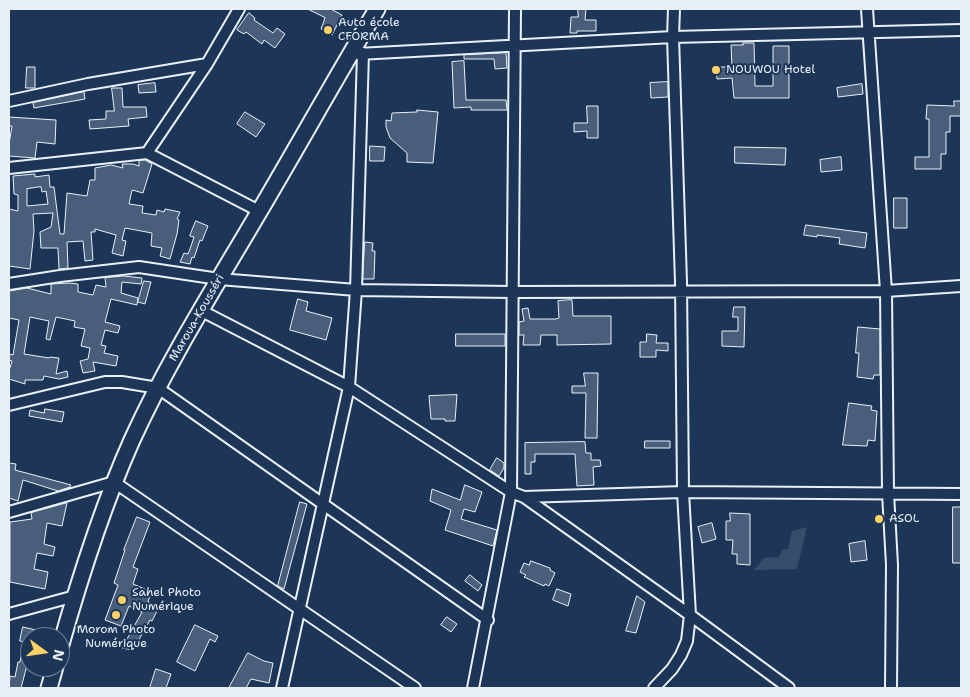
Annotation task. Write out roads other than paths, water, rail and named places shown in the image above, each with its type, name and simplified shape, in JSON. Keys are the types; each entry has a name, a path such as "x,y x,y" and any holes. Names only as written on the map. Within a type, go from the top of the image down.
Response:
{"highway":[{"name":"Maroua-Kousséri","path":"66,627 99,522 114,482 132,440 158,388 200,310 356,54 377,9"}],"street":[{"path":"148,153 207,64 239,9"},
{"path":"473,688 488,620 511,492 514,9"},
{"path":"654,688 672,669 681,656 687,641 690,615 683,492 681,291 673,38 674,9"},
{"path":"867,9 886,292 888,493 892,565 891,688"},
{"path":"282,688 349,387 356,290 356,54 673,38 961,30"},
{"path":"9,101 88,84 207,64"},
{"path":"9,168 148,153 259,211"},
{"path":"9,284 138,267 219,279 356,290 886,292 961,286"},
{"path":"200,310 349,387 511,492 524,497 789,688"},
{"path":"9,405 105,382 122,382 158,388 488,620"},
{"path":"9,512 114,482 415,688"},
{"path":"524,497 683,492 961,494"},
{"path":"9,614 75,596"}],"place":[{"name":"Auto école CFORMA","path":"328,30"},
{"name":"NOUWOU Hotel","path":"716,70"},
{"name":"ASOL","path":"879,519"},
{"name":"Sahel Photo Numérique","path":"122,600"},
{"name":"Morom Photo Numérique","path":"116,615"}]}
